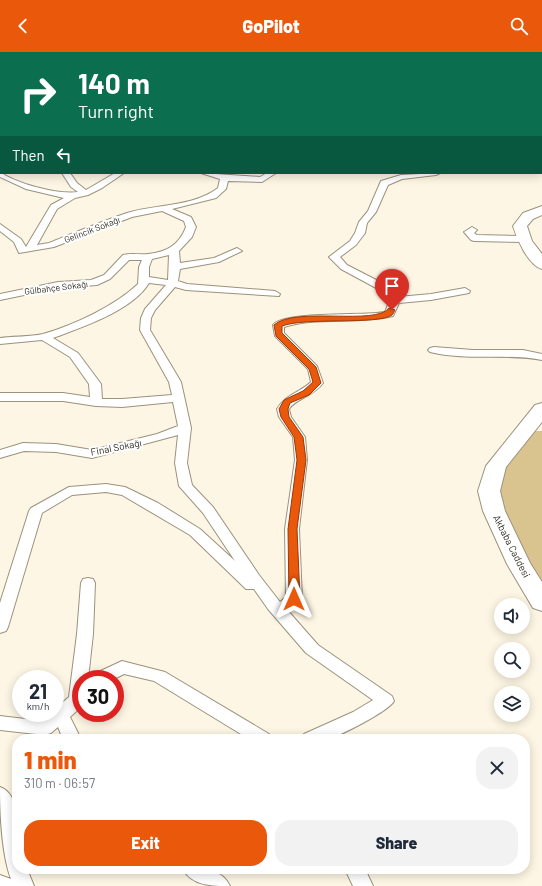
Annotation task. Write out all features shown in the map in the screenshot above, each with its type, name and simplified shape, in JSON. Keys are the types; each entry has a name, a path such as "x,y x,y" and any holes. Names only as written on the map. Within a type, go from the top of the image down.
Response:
{"main road":[{"path":"542,210 528,216 520,226 524,239 542,264"},
{"name":"Akbaba Caddesi","path":"542,408 496,466 489,491 494,511 520,564 542,602"}],"street":[{"path":"0,174 13,182"},
{"path":"67,174 74,185 85,193"},
{"path":"0,227 18,241 26,250 54,207 71,197 100,187 119,174"},
{"path":"209,174 224,178 262,180 271,174"},
{"path":"427,174 401,177 384,183 372,212 363,222 360,233 352,243 334,257 344,267 382,287 395,300 431,297 466,291"},
{"name":"Gelincik Sokağı","path":"26,250 51,246 130,215 194,202 213,196 222,189 224,178"},
{"path":"0,181 13,182 59,196 71,197"},
{"path":"162,208 188,219 191,227 187,237 174,251 175,266 173,283 164,295 150,309 146,318 145,330 175,382 184,428 181,463 186,486 208,510 251,574 279,611 311,648 336,667 370,688 386,701 359,717 321,734"},
{"path":"472,230 469,232 474,238 524,239"},
{"name":"Gülbahçe Sokağı","path":"0,297 58,285 93,283 107,278 126,257 148,256 174,251"},
{"path":"175,266 216,260 237,251"},
{"path":"0,341 44,337 89,319 130,297 142,286 145,280 144,268 148,256"},
{"path":"145,280 173,283 186,287 275,294"},
{"path":"279,611 294,599 292,529 301,460 299,437 285,417 283,409 287,402 306,393 317,383 313,368 279,334 278,325 287,321 317,318 376,317 389,314 395,300"},
{"path":"44,337 74,355 95,384 96,402"},
{"path":"434,350 473,353 523,353 542,357"},
{"path":"0,397 63,397 96,402 122,403 178,398"},
{"name":"Final Sokağı","path":"0,454 23,447 56,448 92,454 161,437 184,428"},
{"path":"0,626 36,511 69,491 106,488 125,491 153,506 195,532 279,611"},
{"path":"82,670 88,583"},
{"path":"116,670 122,667 159,676 255,734"},
{"path":"64,713 72,706"},
{"path":"0,723 45,728 53,722"},
{"path":"64,722 70,734"},
{"path":"0,795 10,812 12,828"},
{"path":"19,874 24,886"},
{"path":"357,874 363,886"},
{"path":"196,875 220,886"},
{"path":"0,884 5,886"}],"shaded area":[{"path":"533,431 542,431 542,587 498,504 500,472"}],"route":[{"path":"294,599 292,529 301,460 299,437 285,417 283,409 287,402 306,393 317,383 313,368 292,349 279,334 278,325 287,321 317,318 376,317 389,314 392,310"}]}
